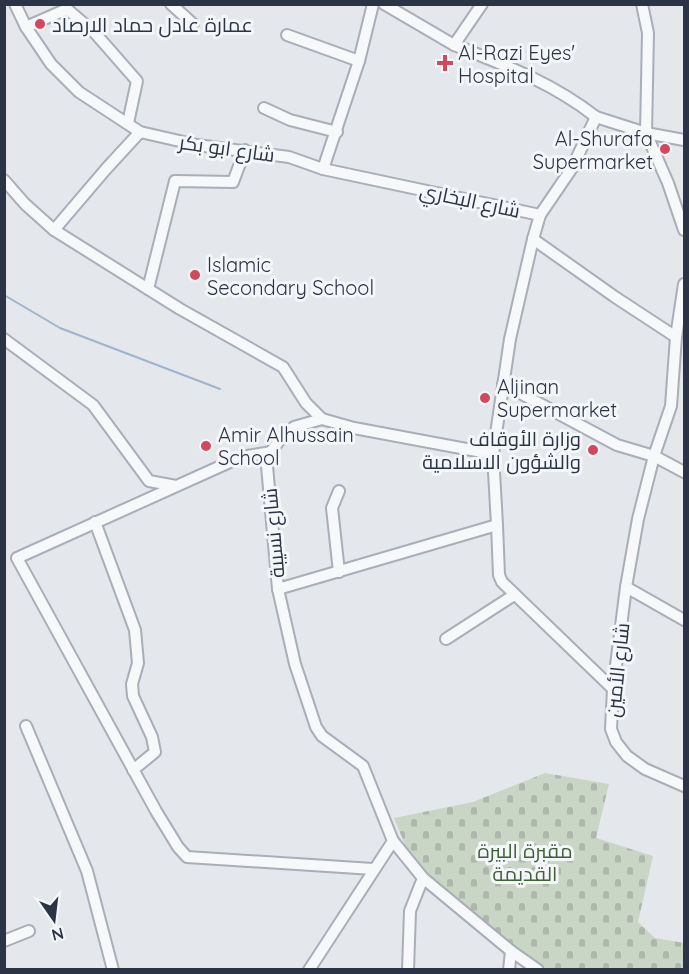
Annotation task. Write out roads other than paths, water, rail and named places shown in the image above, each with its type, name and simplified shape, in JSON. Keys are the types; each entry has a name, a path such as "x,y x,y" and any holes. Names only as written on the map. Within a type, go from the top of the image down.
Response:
{"street":[{"name":"شارع ابو بكر","path":"15,4 51,64 79,92 140,132 197,145 289,157 323,169"},
{"path":"171,4 192,24"},
{"path":"323,169 359,61 373,4"},
{"path":"384,4 454,45 535,78 574,99 596,117 646,133 684,140"},
{"path":"454,45 482,4"},
{"path":"642,4 648,33 646,133 668,183 684,230"},
{"path":"27,27 67,9 95,33 137,81 128,123"},
{"path":"287,35 359,61"},
{"path":"264,108 290,120 337,132"},
{"name":"شارع البخاري","path":"323,169 540,215 572,168 596,117"},
{"path":"54,230 140,132"},
{"path":"148,289 175,181 233,182 245,150"},
{"path":"4,180 25,204 54,230 148,289 284,368 306,403 322,419 354,428 493,454"},
{"path":"540,215 532,239 510,339 493,454 499,575 514,595 613,689"},
{"path":"532,239 676,337"},
{"path":"654,456 671,406 676,337 684,284"},
{"path":"4,339 93,405 149,481 176,486"},
{"path":"503,384 616,445 654,456 684,472"},
{"path":"322,419 294,427 281,438 272,452 241,457 17,558 133,770 178,847 188,858 373,869"},
{"name":"شارع نسيبة","path":"272,452 267,466 278,589 497,525"},
{"name":"شارع الأمين","path":"654,456 638,519 626,586 613,689 611,729 616,742 627,756 645,769 684,786"},
{"path":"339,491 332,508 339,572"},
{"path":"95,522 135,630 138,663 132,684 133,696 152,737 155,752 133,770"},
{"name":"شارع الأمين","path":"626,586 684,620"},
{"path":"278,589 295,664 316,727 322,736 363,766 393,841 423,878 511,951 538,969"},
{"path":"446,639 514,595"},
{"path":"26,726 87,872 113,969"},
{"path":"309,969 393,841"},
{"path":"408,969 410,911 423,878"},
{"path":"4,940 28,931"},
{"path":"509,969 511,951"}],"waterway":[{"path":"4,295 60,328 220,389"}],"place":[{"name":"عمارة عادل حماد الارصاد","path":"40,24"},
{"name":"Al-Razi Eyes' Hospital","path":"445,63"},
{"name":"Al-Shurafa Supermarket","path":"665,149"},
{"name":"Islamic Secondary School","path":"195,275"},
{"name":"Aljinan Supermarket","path":"485,398"},
{"name":"Amir Alhussain School","path":"206,446"},
{"name":"وزارة الأوقاف والشؤون الاسلامية","path":"593,450"}],"park label":[{"name":"مقبرة البيرة القديمة","path":"525,862"}]}
